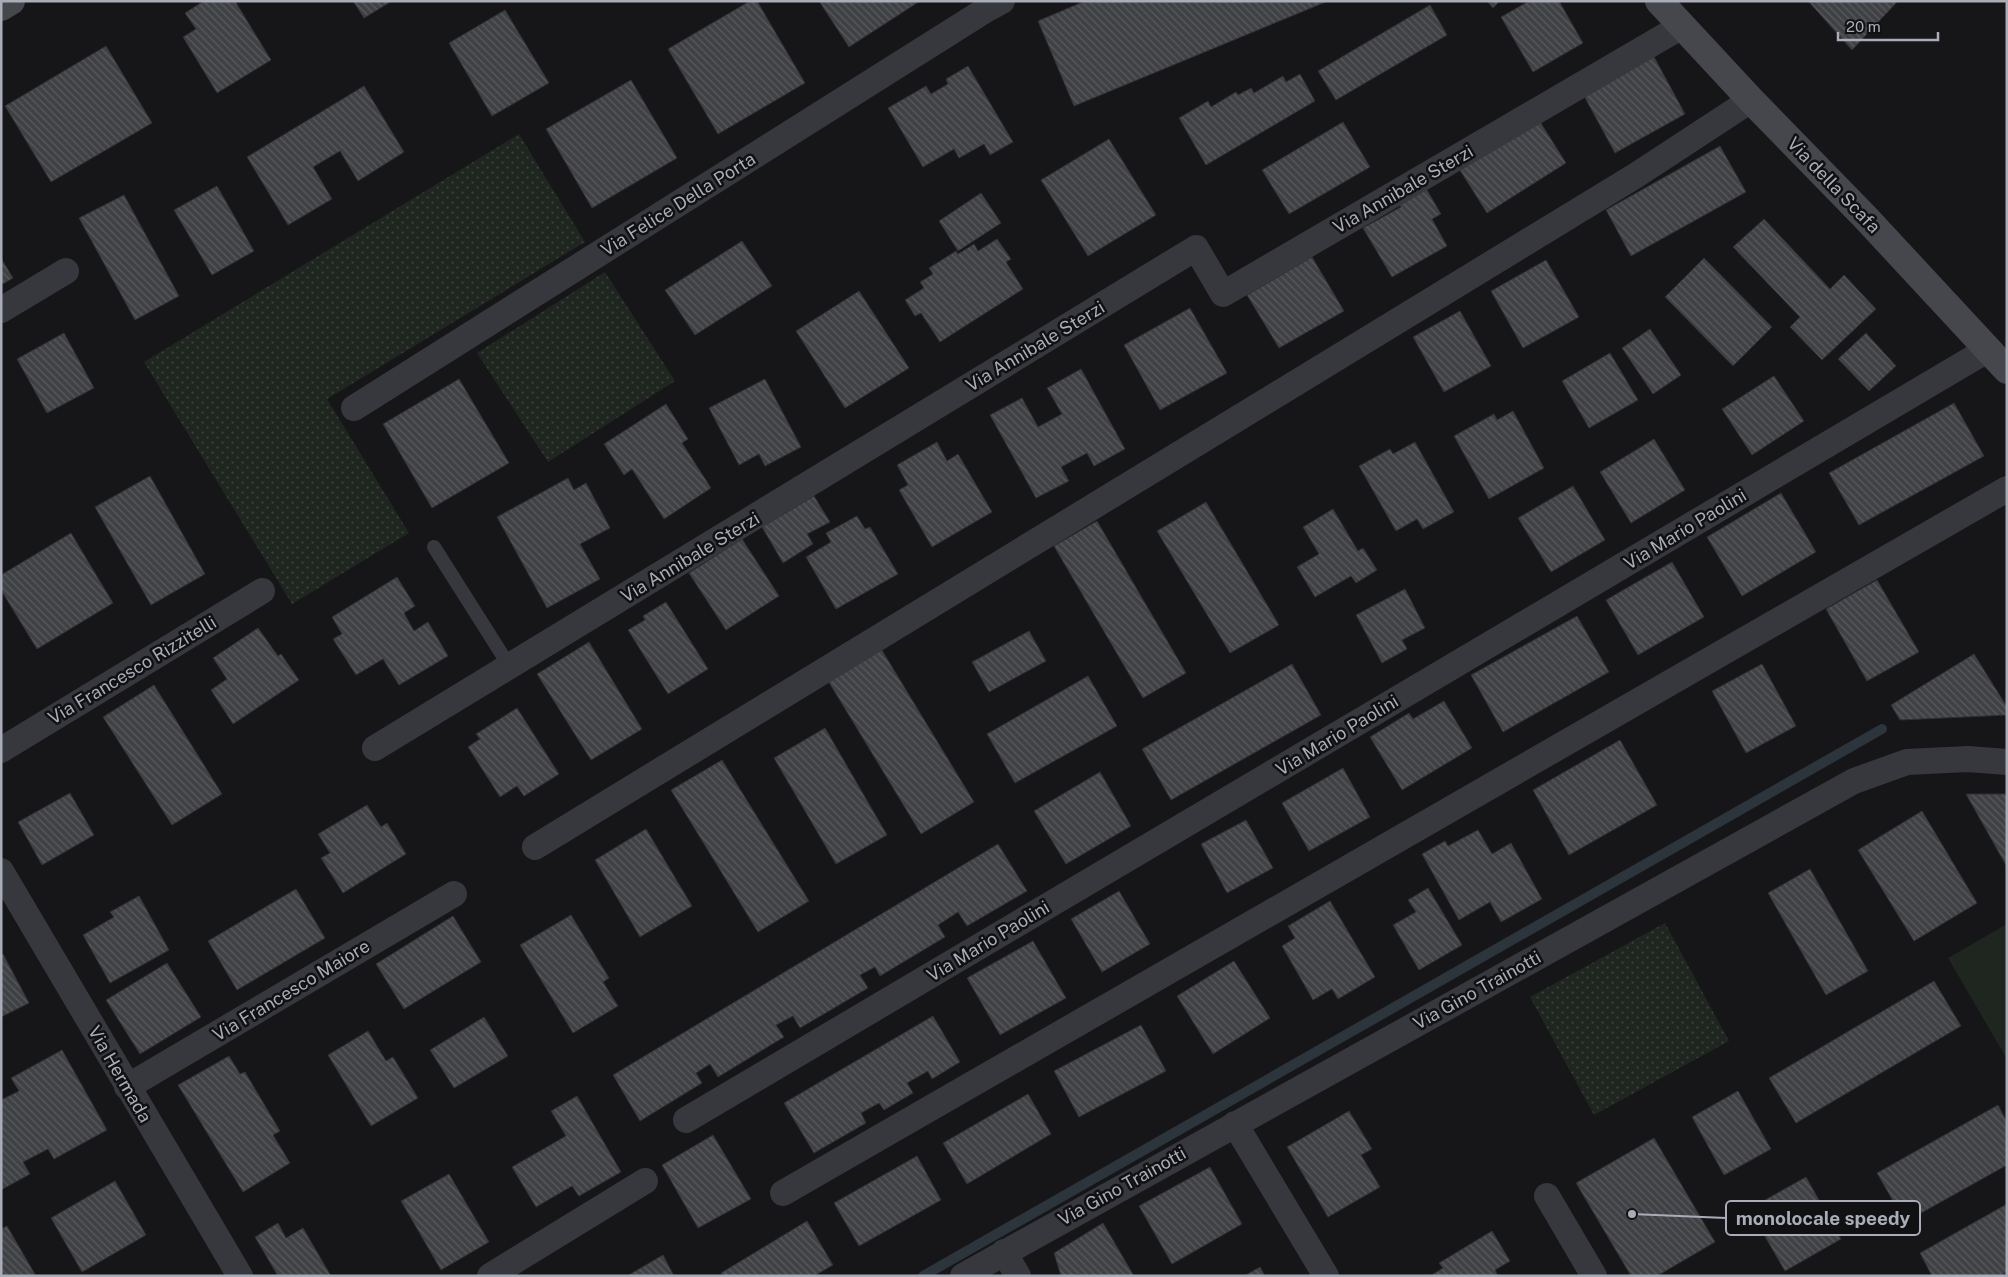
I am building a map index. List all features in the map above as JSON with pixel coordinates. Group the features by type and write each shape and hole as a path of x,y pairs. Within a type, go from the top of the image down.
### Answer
{"street":[{"path":"1,7 11,1"},
{"name":"Via Felice Della Porta","path":"354,408 1002,1"},
{"name":"Via della Scafa","path":"1659,1 1751,100 1865,217 2007,370"},
{"name":"Via Annibale Sterzi","path":"375,748 1196,248 1223,294 1682,26"},
{"path":"536,847 1618,186 1751,100"},
{"path":"1,310 66,271"},
{"name":"Via Mario Paolini","path":"686,1120 1988,350"},
{"path":"783,1193 2007,489"},
{"name":"Via Francesco Rizzitelli","path":"1,750 262,591"},
{"name":"Via Gino Trainotti","path":"963,1276 1854,781 1907,762 1968,759 2007,762"},
{"name":"Via Hermada","path":"1,871 240,1276"},
{"name":"Via Francesco Maiore","path":"127,1087 454,894"},
{"path":"1234,1124 1326,1276"},
{"path":"490,1276 644,1180"},
{"path":"1547,1196 1594,1276"},
{"path":"1004,1252 1018,1276"}],"lane":[{"path":"434,547 510,666"}],"shaded area":[{"path":"519,134 585,242 327,399 409,533 292,604 144,362"},
{"path":"605,272 675,381 548,462 477,353"},
{"path":"1665,923 1729,1041 1594,1115 1530,997"},
{"path":"2007,924 2007,1059 1948,958"}],"building":[{"path":"204,1 235,1 271,60 217,93 183,37 196,29 185,13"},
{"path":"353,1 392,1 364,18"},
{"path":"750,1 757,1 805,83 718,134 668,49"},
{"path":"819,1 920,1 849,47"},
{"path":"1085,1 1328,1 1074,106 1038,21"},
{"path":"1487,1 1500,1 1493,8"},
{"path":"1529,1 1559,1 1583,43 1533,72 1501,17"},
{"path":"1808,1 1898,1 1852,50"},
{"path":"1430,5 1447,35 1336,100 1318,71"},
{"path":"505,10 549,83 492,116 449,43"},
{"path":"106,46 152,123 51,182 5,106"},
{"path":"1653,55 1685,114 1615,153 1583,94"},
{"path":"968,66 1013,142 990,155 984,144 959,158 954,149 923,167 888,108 926,86 931,94 948,84 946,79"},
{"path":"1300,74 1315,101 1206,165 1179,118 1208,101 1211,107 1236,92 1238,95 1251,88 1254,93 1283,76 1286,82"},
{"path":"631,80 677,158 592,208 546,129"},
{"path":"364,86 404,152 358,181 340,151 313,167 332,199 288,225 247,157"},
{"path":"1537,117 1566,163 1487,213 1458,167"},
{"path":"1343,122 1370,167 1289,214 1262,170"},
{"path":"1109,139 1156,215 1088,256 1041,180"},
{"path":"1720,146 1746,192 1631,256 1606,210"},
{"path":"1424,185 1441,214 1432,219 1447,246 1392,277 1363,228 1401,207 1397,201"},
{"path":"217,186 254,251 212,275 174,210"},
{"path":"981,193 1001,223 958,251 939,221"},
{"path":"124,195 179,296 135,320 79,218"},
{"path":"1764,219 1830,289 1844,275 1876,309 1822,360 1790,327 1800,317 1733,247"},
{"path":"997,239 1011,259 1006,262 1023,289 940,342 921,313 915,316 905,300 924,288 920,282 933,274 929,268 956,251 958,254 974,244 978,251"},
{"path":"742,241 772,286 695,335 665,290"},
{"path":"1312,257 1344,311 1279,348 1247,295"},
{"path":"1,258 13,278 1,285"},
{"path":"1704,258 1772,327 1733,366 1665,297"},
{"path":"1546,260 1579,317 1523,348 1491,291"},
{"path":"859,291 909,368 845,408 796,331"},
{"path":"1190,308 1227,373 1160,410 1124,345"},
{"path":"1460,311 1491,366 1444,392 1413,337"},
{"path":"1650,329 1681,375 1653,394 1622,348"},
{"path":"64,333 94,388 47,413 17,359"},
{"path":"1866,333 1896,366 1869,391 1838,359"},
{"path":"1610,353 1638,400 1589,428 1562,381"},
{"path":"1081,369 1125,449 1094,466 1087,453 1061,467 1069,481 1036,498 990,415 1022,398 1038,427 1062,414 1047,388"},
{"path":"1774,376 1804,421 1752,455 1722,409"},
{"path":"459,379 509,463 432,508 383,424"},
{"path":"765,379 801,447 765,466 759,454 739,465 709,408"},
{"path":"1954,403 1984,456 1859,525 1829,473"},
{"path":"666,404 688,439 682,443 711,488 664,519 632,469 624,475 604,444"},
{"path":"1513,411 1544,468 1489,499 1454,436 1494,414 1497,420"},
{"path":"1654,439 1685,490 1631,523 1600,472"},
{"path":"937,442 947,461 958,454 992,512 932,547 899,490 908,485 897,465"},
{"path":"1415,442 1454,512 1423,529 1417,519 1396,531 1359,466 1390,449 1393,454"},
{"path":"150,476 205,574 151,605 95,507"},
{"path":"568,478 574,490 586,483 610,528 580,544 600,579 547,608 497,517"},
{"path":"1573,486 1605,540 1551,572 1518,518"},
{"path":"1781,493 1816,552 1742,596 1707,537"},
{"path":"814,496 830,522 807,534 813,544 783,563 762,527"},
{"path":"1206,502 1279,625 1230,653 1157,531"},
{"path":"1333,509 1358,551 1363,548 1377,570 1356,583 1351,576 1315,597 1297,567 1319,554 1303,527"},
{"path":"857,516 865,529 870,527 898,574 836,609 806,557 831,542 826,533"},
{"path":"1097,521 1186,673 1143,698 1054,546"},
{"path":"71,533 113,603 37,649 1,590 1,575"},
{"path":"742,539 779,596 726,630 689,573"},
{"path":"1672,562 1704,617 1638,655 1606,600"},
{"path":"397,577 415,606 404,613 414,631 428,622 448,656 399,685 383,659 356,675 333,639 342,634 332,617"},
{"path":"1877,580 1919,652 1867,681 1826,609"},
{"path":"1405,589 1425,628 1402,640 1407,649 1382,663 1356,615"},
{"path":"666,602 708,669 668,694 628,630 645,620 643,616"},
{"path":"1577,616 1609,672 1503,732 1471,675"},
{"path":"258,628 278,656 281,654 299,680 233,724 211,690 227,679 213,658"},
{"path":"1029,631 1046,661 989,692 972,662"},
{"path":"589,642 642,729 591,760 537,674"},
{"path":"880,647 974,802 921,834 827,679"},
{"path":"1974,654 2007,707 2007,715 1900,720 1891,705"},
{"path":"1292,664 1321,715 1171,800 1142,749"},
{"path":"1762,664 1796,726 1746,753 1712,691"},
{"path":"1088,676 1117,726 1015,783 987,734"},
{"path":"154,685 222,794 172,825 103,717"},
{"path":"1444,701 1472,748 1402,790 1370,737 1409,713 1413,719"},
{"path":"517,708 559,774 524,796 517,786 500,797 468,747 480,739 476,734"},
{"path":"825,728 887,835 836,864 774,758"},
{"path":"1620,740 1657,805 1569,855 1533,790"},
{"path":"722,760 809,901 758,932 671,790"},
{"path":"1343,768 1370,817 1309,851 1282,803"},
{"path":"1100,772 1131,826 1066,864 1034,811"},
{"path":"70,793 94,835 42,865 18,822"},
{"path":"1966,794 2007,794 2007,867"},
{"path":"367,805 381,827 387,823 406,854 343,893 321,858 330,853 318,834"},
{"path":"1922,811 1977,903 1914,941 1858,850"},
{"path":"1246,820 1273,868 1227,893 1201,844"},
{"path":"646,829 692,906 640,937 595,860"},
{"path":"1478,830 1492,854 1511,843 1542,899 1501,922 1490,902 1459,920 1422,854 1445,841 1448,846"},
{"path":"998,844 1027,891 967,926 958,912 938,925 945,937 880,976 875,967 860,975 868,988 800,1028 793,1016 776,1025 784,1037 718,1077 710,1064 696,1073 702,1083 640,1121 613,1075"},
{"path":"1810,869 1868,971 1826,995 1768,893"},
{"path":"1428,888 1462,945 1419,970 1393,925 1416,912 1408,900"},
{"path":"296,889 325,938 237,990 208,941"},
{"path":"1119,891 1150,944 1102,972 1071,919"},
{"path":"139,896 169,950 110,983 83,935 114,917 110,912"},
{"path":"1330,901 1375,977 1338,999 1332,989 1313,1000 1282,946 1295,938 1288,926"},
{"path":"571,915 609,978 603,982 618,1006 573,1033 520,945"},
{"path":"453,916 481,962 404,1009 376,964"},
{"path":"1033,941 1066,998 1000,1035 967,978"},
{"path":"3,954 29,1003 1,1017 1,955"},
{"path":"1234,961 1270,1018 1213,1054 1177,996"},
{"path":"167,963 201,1017 140,1054 106,1000"},
{"path":"1934,981 1961,1026 1796,1123 1769,1078"},
{"path":"933,1016 960,1062 932,1079 928,1071 907,1083 913,1093 884,1110 879,1103 861,1113 866,1123 814,1153 784,1103"},
{"path":"484,1017 508,1056 454,1088 430,1050"},
{"path":"1141,1025 1166,1071 1079,1117 1054,1071"},
{"path":"368,1031 386,1061 393,1057 418,1098 371,1126 328,1055"},
{"path":"62,1050 107,1130 54,1159 48,1149 23,1162 30,1174 1,1190 1,1100 19,1091 11,1078"},
{"path":"229,1056 240,1074 245,1072 280,1131 273,1135 290,1163 243,1192 178,1085"},
{"path":"1738,1091 1771,1149 1724,1175 1692,1117"},
{"path":"1028,1094 1051,1134 967,1184 943,1143"},
{"path":"577,1096 621,1172 579,1196 572,1186 536,1207 512,1167 566,1136 551,1111"},
{"path":"1998,1105 2007,1122 2007,1165 1905,1222 1877,1173"},
{"path":"1349,1111 1372,1149 1361,1155 1380,1187 1328,1217 1287,1147"},
{"path":"713,1135 751,1199 698,1228 662,1165"},
{"path":"1654,1138 1715,1242 1657,1276 1631,1276 1576,1183"},
{"path":"917,1156 941,1200 859,1246 834,1203"},
{"path":"1210,1167 1242,1224 1172,1264 1139,1206"},
{"path":"449,1174 489,1242 441,1270 401,1201"},
{"path":"1806,1177 1841,1239 1785,1271 1749,1209"},
{"path":"115,1181 146,1235 82,1272 51,1218"},
{"path":"2007,1204 2007,1272 2000,1276 1932,1276 1920,1253"},
{"path":"807,1221 833,1265 814,1276 723,1276 721,1273"},
{"path":"278,1223 286,1238 303,1228 331,1276 278,1276 255,1237"},
{"path":"1103,1223 1134,1276 1080,1276 1079,1274 1075,1276 1061,1276 1054,1253"},
{"path":"7,1226 36,1276 1,1276 1,1229"},
{"path":"1492,1231 1510,1261 1495,1270 1498,1276 1430,1276 1443,1268 1439,1263"},
{"path":"663,1255 674,1276 627,1276"},
{"path":"1260,1267 1265,1276 1244,1276"}],"waterway":[{"path":"923,1276 1882,729"}],"place":[{"name":"monolocale speedy","path":"1632,1214"}]}
